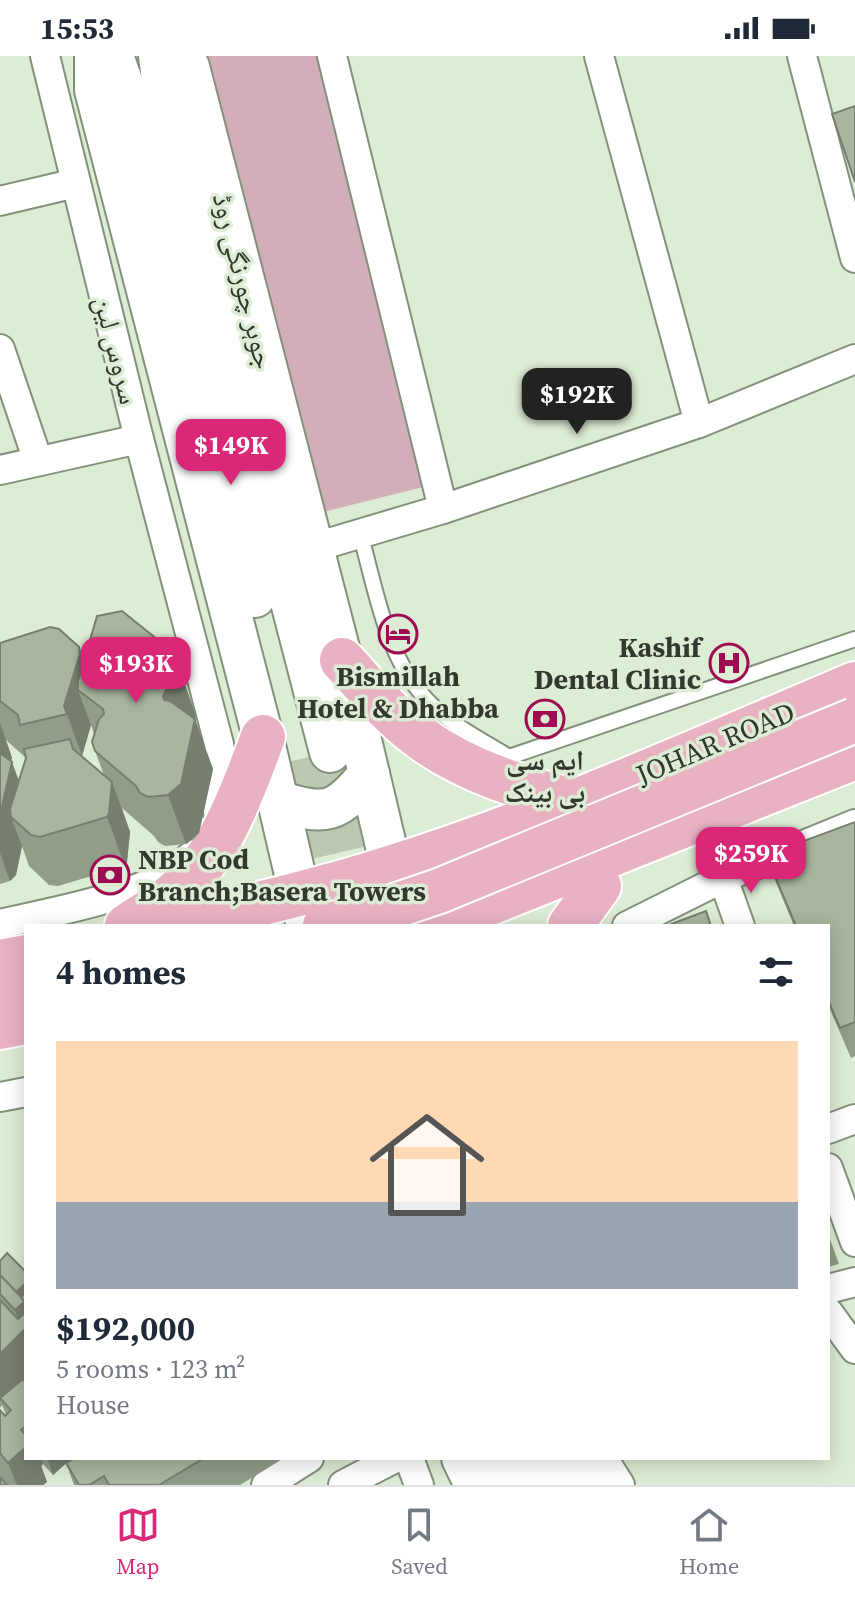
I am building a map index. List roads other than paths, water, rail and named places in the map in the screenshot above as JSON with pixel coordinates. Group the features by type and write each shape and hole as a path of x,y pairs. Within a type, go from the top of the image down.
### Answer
{"main road":[{"path":"95,56 95,90 296,750"},
{"path":"113,56 132,118 296,750"},
{"name":"جوہر چورنگی روڈ","path":"159,56 223,340 296,750"},
{"name":"جوہر چورنگی روڈ","path":"184,56 342,660 405,924"},
{"path":"342,660 382,704 421,738 457,760 504,768 575,802"},
{"name":"JOHAR ROAD","path":"311,915 391,868 575,802 855,684"},
{"path":"192,924 311,915 439,891 855,720"},
{"path":"130,924 170,898 201,868 249,788 296,750"},
{"path":"437,924 855,757"},
{"path":"249,788 320,811 339,806 369,774"},
{"path":"494,924 599,886 855,782"},
{"path":"249,788 311,915"},
{"path":"571,924 599,886"},
{"path":"0,962 24,957"},
{"path":"0,994 24,989"},
{"path":"0,1027 24,1022"},
{"path":"0,1048 24,1043"},
{"path":"463,1460 475,1485"},
{"path":"498,1460 513,1485"},
{"path":"538,1460 553,1485"},
{"path":"570,1460 586,1485"}],"street":[{"name":"سروس لین","path":"0,924 128,892 181,867 202,843 214,823 222,800 249,788 219,744 139,439 45,56"},
{"path":"332,56 443,509"},
{"path":"599,56 699,423"},
{"path":"802,56 830,127 855,258"},
{"path":"0,201 76,183"},
{"path":"0,349 7,389 38,461"},
{"path":"312,548 443,509 699,423 855,359"},
{"path":"0,470 139,439"},
{"path":"631,924 723,878 855,824"},
{"path":"723,878 739,924"},
{"path":"0,1097 24,1092"},
{"path":"830,1128 855,1119"},
{"path":"830,1173 855,1242"},
{"path":"830,1288 855,1282"},
{"path":"830,1315 855,1349"},
{"path":"266,1485 306,1460"},
{"path":"343,1485 391,1460"},
{"path":"410,1460 419,1485"},
{"path":"604,1460 620,1485"}],"lane":[{"path":"360,533 392,648 408,678 504,768 855,639"}],"tunnel":[{"path":"330,752 365,908"},
{"path":"296,760 332,918"}],"place":[{"name":"Bismillah Hotel & Dhabba","path":"398,634"},
{"name":"Kashif Dental Clinic","path":"729,663"},
{"name":"ایم سی بی بینک","path":"545,719"},
{"name":"NBP Cod Branch;Basera Towers","path":"110,875"}]}
